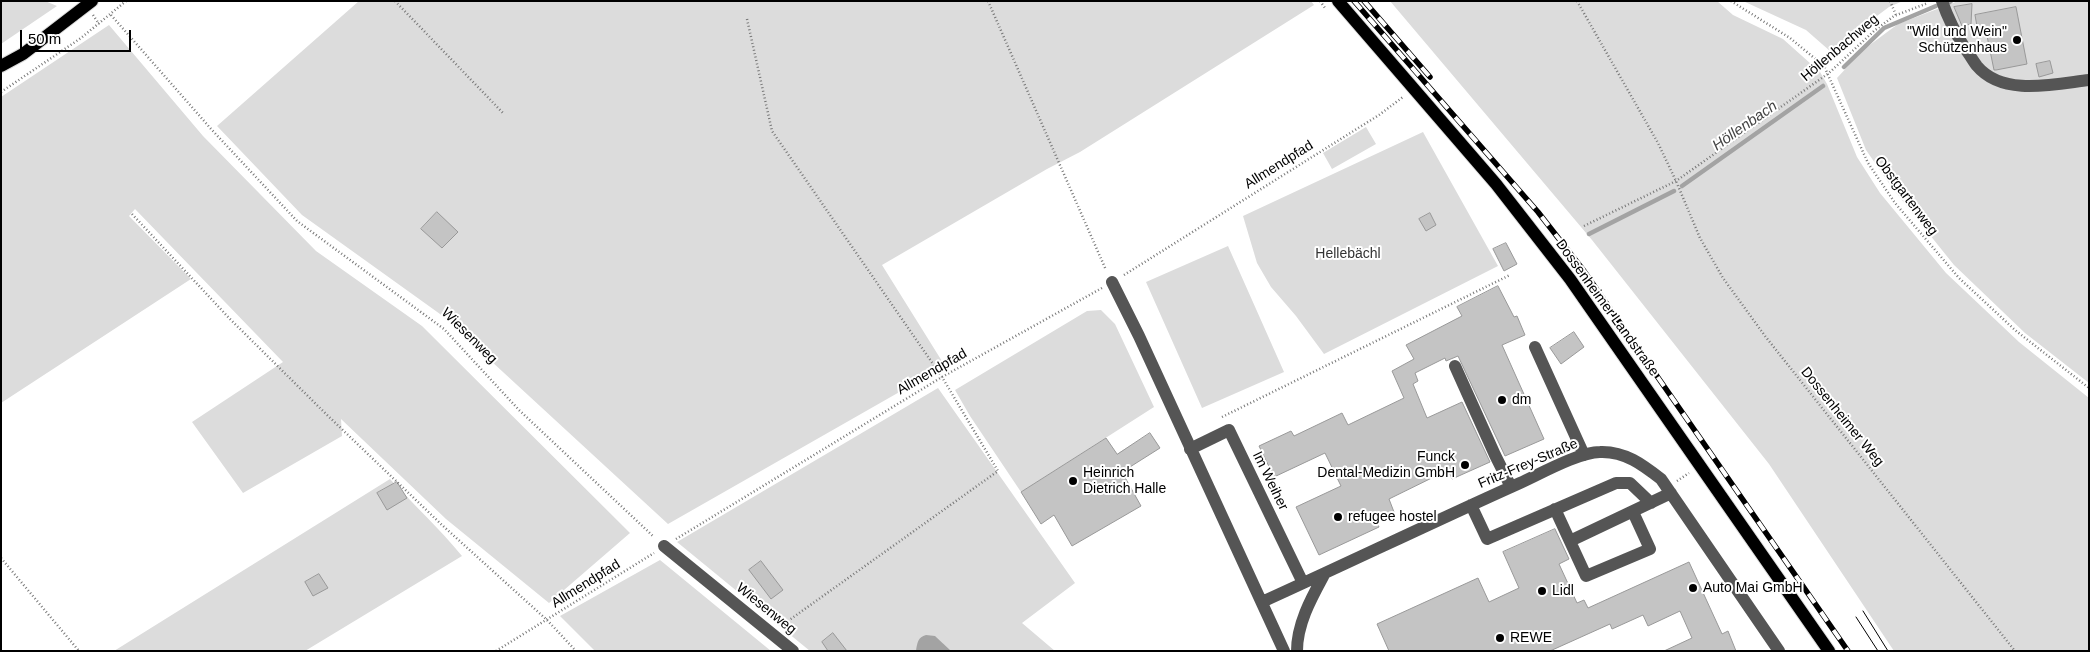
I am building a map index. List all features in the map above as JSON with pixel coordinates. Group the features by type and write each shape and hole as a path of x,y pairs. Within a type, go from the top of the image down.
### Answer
{"main road":[{"path":"1,66 23,54 92,1"},
{"name":"Dossenheimer Landstraße","path":"1338,1 1496,184 1570,279 1829,651"}],"street":[{"path":"1942,1 1955,33 1978,66 1990,77 2015,85 2028,86 2089,80"},
{"path":"1112,282 1284,651"},
{"path":"1534,347 1584,455"},
{"path":"1455,366 1494,455 1511,487"},
{"name":"Im Weiher","path":"1190,449 1229,430 1303,583"},
{"name":"Fritz-Frey-Straße","path":"1262,602 1584,455 1600,452 1622,454 1642,464 1661,479 1779,651"},
{"path":"1471,505 1487,539 1616,482 1630,483 1651,503"},
{"path":"1570,541 1671,494"},
{"path":"1555,509 1586,576 1650,549 1633,512"},
{"name":"Wiesenweg","path":"669,550 793,651"},
{"path":"1297,651 1297,641 1308,605 1325,573"}],"path":[{"path":"1,92 81,38 126,1"},
{"path":"395,1 504,114"},
{"path":"988,1 1112,282"},
{"name":"Dossenheimer Weg","path":"1576,1 1658,143 1700,238 1722,278 1765,336 2015,651"},
{"name":"Obstgartenweg","path":"1731,1 1790,38 1816,59 1828,74 1864,156 1895,204 1939,256 1984,302 2047,357 2089,388"},
{"path":"1890,1 1896,15"},
{"name":"Höllenbachweg","path":"1584,226 1676,181 1828,74 1874,31 1896,15 1934,1"},
{"name":"Wiesenweg","path":"111,15 212,130 297,221 444,329 519,410 669,550"},
{"path":"747,19 772,131 942,377 998,471 772,632"},
{"name":"Allmendpfad","path":"496,651 669,550 942,377 1112,282 1379,115 1403,97"},
{"path":"132,214 229,318 324,412 442,525 547,620 576,651"},
{"path":"1216,420 1510,275"},
{"path":"1,558 79,651"}],"green space":[{"path":"1,1 45,1 57,6 1,44"},
{"path":"359,1 1311,1 1314,5 1080,152 1047,169 882,265 945,366 668,524 440,314 302,215 217,126"},
{"path":"1390,1 1717,1 1733,15 1783,39 1820,72 1827,84 1857,157 1880,193 1946,273 2019,342 2089,398 2089,651 1894,651 1769,464 1592,240"},
{"path":"1743,1 1903,1 1889,7 1830,51 1806,30"},
{"path":"1958,1 2089,1 2089,383 2025,333 1954,265 1893,189 1866,150 1837,78 1863,50 1898,24"},
{"path":"109,25 203,136 316,251 422,326 630,533 549,603 446,519 341,419 342,436 243,493 192,422 283,362 135,209 129,216 191,279 1,403 1,97"},
{"path":"1366,127 1376,144 1332,169 1323,153"},
{"name":"Hellebächl","path":"1423,132 1498,266 1324,354 1296,316 1271,287 1257,263 1243,216"},
{"path":"1228,246 1284,372 1202,408 1146,282"},
{"path":"1101,310 1115,324 1154,407 1021,492 970,416 955,390 1087,311"},
{"path":"938,388 1075,583 1022,623 1055,651 810,651 677,542"},
{"path":"390,479 462,556 305,651 114,651"},
{"path":"660,560 771,651 595,651 560,616"}],"shaded area":[{"path":"926,635 935,636 951,651 916,651 918,641"}],"building":[{"path":"1972,4 1971,24 1962,26 1954,7"},
{"path":"2016,7 2027,64 1994,70 1986,31 1978,32 1975,15"},
{"path":"2050,61 2053,73 2039,77 2036,64"},
{"path":"437,212 458,232 442,248 421,229"},
{"path":"1430,213 1436,225 1426,231 1419,219"},
{"path":"1506,243 1517,264 1504,271 1493,249"},
{"path":"1498,286 1514,317 1517,316 1525,335 1502,345 1544,439 1505,456 1458,356 1446,361 1445,358 1415,373 1418,381 1413,384 1427,418 1462,402 1490,462 1452,479 1448,470 1389,499 1394,512 1376,520 1379,527 1319,555 1296,507 1341,486 1325,453 1274,477 1259,446 1291,431 1294,436 1342,413 1348,425 1404,398 1392,371 1414,359 1406,345 1462,316 1457,307"},
{"path":"1574,332 1584,347 1561,364 1550,348"},
{"path":"1150,433 1160,448 1122,472 1141,506 1072,546 1054,515 1041,524 1021,492 1106,438 1117,454"},
{"path":"397,482 407,498 387,510 377,493"},
{"path":"1555,529 1569,559 1559,564 1577,603 1584,600 1588,608 1689,562 1722,634 1728,631 1736,651 1664,651 1692,638 1680,611 1648,626 1643,615 1612,629 1610,624 1550,651 1389,651 1377,624 1478,578 1489,602 1519,588 1503,552"},
{"path":"761,561 783,590 771,599 749,570"},
{"path":"319,574 328,588 313,596 305,582"},
{"path":"833,633 847,651 828,651 822,642"}],"waterway":[{"name":"Höllenbach","path":"1844,67 1884,28 1936,6"},
{"name":"Höllenbach","path":"1682,186 1823,86"},
{"name":"Höllenbach","path":"1589,234 1674,191"}],"tram line":[{"path":"1863,611 1888,651"},
{"path":"1856,617 1878,651"}],"railway":[{"path":"1354,1 1538,212 1584,271 1848,651"},
{"path":"1364,1 1430,77"}],"place":[{"name":"\"Wild und Wein\" Schützenhaus","path":"2017,40"},
{"name":"dm","path":"1502,400"},
{"name":"Funck Dental-Medizin GmbH","path":"1465,465"},
{"name":"Heinrich Dietrich Halle","path":"1073,481"},
{"name":"refugee hostel","path":"1338,517"},
{"name":"Auto Mai GmbH","path":"1693,588"},
{"name":"Lidl","path":"1542,591"},
{"name":"REWE","path":"1500,638"}]}
